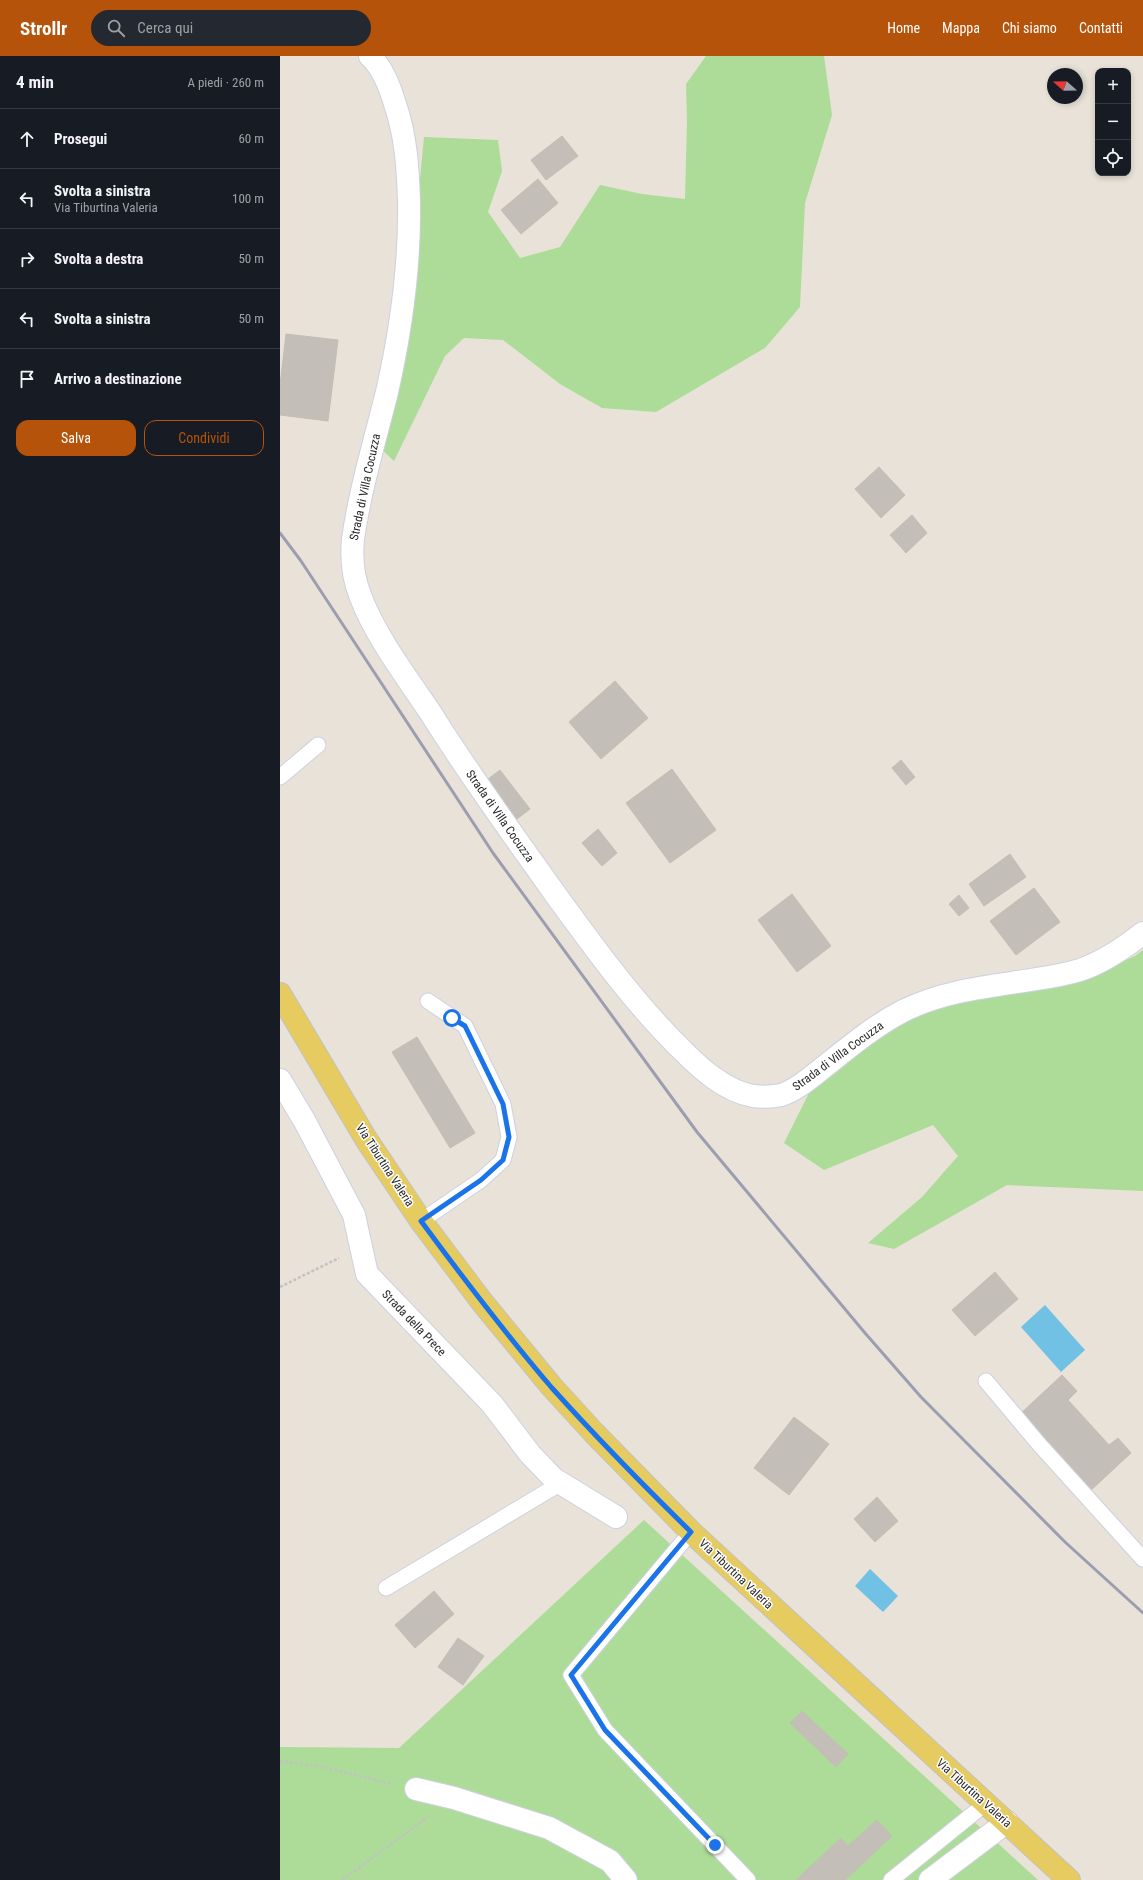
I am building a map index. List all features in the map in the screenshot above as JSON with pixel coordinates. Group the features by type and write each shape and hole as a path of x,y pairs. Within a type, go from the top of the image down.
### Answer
{"main road":[{"name":"Via Tiburtina Valeria","path":"280,994 366,1139 421,1221 473,1290 552,1387 691,1532 1069,1880"}],"street":[{"name":"Strada di Villa Cocuzza","path":"370,56 381,69 402,127 407,162 409,211 403,297 397,340 353,539 352,566 357,587 369,615 384,640 444,736 494,809 597,951 657,1023 693,1060 728,1087 739,1092 756,1096 781,1095 802,1084 870,1032 904,1010 948,994 1053,977 1079,970 1106,959 1143,933"},
{"name":"Strada della Prece","path":"280,1080 304,1120 354,1215 367,1274 492,1404 530,1454 554,1479 616,1517"},
{"path":"416,1789 454,1798 548,1828 610,1861 626,1880"},
{"path":"930,1880 1007,1822"}],"lane":[{"path":"280,777 318,745"},
{"path":"421,1221 481,1180 503,1160 509,1137 503,1104 465,1026 428,1001"},
{"path":"986,1381 1038,1443 1143,1559"},
{"path":"386,1588 561,1483"},
{"path":"691,1532 571,1675 605,1730 748,1880"},
{"path":"891,1880 985,1804"}],"path":[{"path":"280,1287 361,1247"},
{"path":"280,1761 318,1766 416,1789"},
{"path":"342,1880 454,1798"}],"green space":[{"path":"706,56 824,56 832,115 805,203 800,307 765,348 656,412 602,408 560,384 503,340 464,338 445,356 394,461 379,447 404,347 424,137 498,140 502,171 488,212 520,258 560,247 600,185 642,194 685,199 687,121 686,84"},
{"path":"1143,950 1143,1191 1007,1185 894,1249 868,1243 922,1197 958,1156 933,1125 824,1170 784,1143 816,1079 919,1014 1001,992 1072,984 1135,956"},
{"path":"644,1520 1038,1880 280,1880 280,1747 399,1748"}],"water":[{"path":"1045,1305 1085,1350 1061,1372 1021,1327"},
{"path":"870,1569 898,1596 883,1612 855,1586"}],"building":[{"path":"562,136 578,156 546,180 531,160"},
{"path":"538,179 558,203 521,234 501,210"},
{"path":"286,334 338,340 328,421 280,415 280,385"},
{"path":"879,467 905,495 881,518 855,489"},
{"path":"912,515 927,533 906,553 890,535"},
{"path":"615,681 648,718 601,759 569,722"},
{"path":"901,760 915,777 906,785 892,768"},
{"path":"672,769 716,830 670,863 626,803"},
{"path":"500,770 530,809 513,822 483,783"},
{"path":"598,829 617,853 602,866 582,843"},
{"path":"1010,854 1026,877 984,906 969,884"},
{"path":"1034,888 1060,922 1016,955 990,921"},
{"path":"792,894 831,946 797,972 758,920"},
{"path":"959,895 969,908 959,916 949,904"},
{"path":"417,1037 475,1133 450,1148 392,1052"},
{"path":"995,1272 1018,1299 975,1336 952,1310"},
{"path":"1062,1375 1077,1391 1068,1400 1109,1445 1118,1438 1131,1453 1089,1492 1019,1415"},
{"path":"794,1417 829,1444 789,1495 754,1468"},
{"path":"877,1497 898,1521 875,1542 854,1519"},
{"path":"434,1591 454,1614 415,1648 395,1625"},
{"path":"458,1638 484,1656 463,1685 438,1667"},
{"path":"802,1711 848,1754 836,1767 790,1723"},
{"path":"877,1820 892,1836 845,1880 796,1880 841,1838 848,1846"}],"railway":[{"path":"280,533 301,561 493,853 697,1132 865,1333 921,1397 1065,1542 1143,1613"}],"route":[{"path":"452,1018 465,1026 503,1104 509,1137 503,1160 481,1180 421,1221 508,1335 552,1387 659,1501 691,1532 571,1675 605,1730 715,1845"}]}
